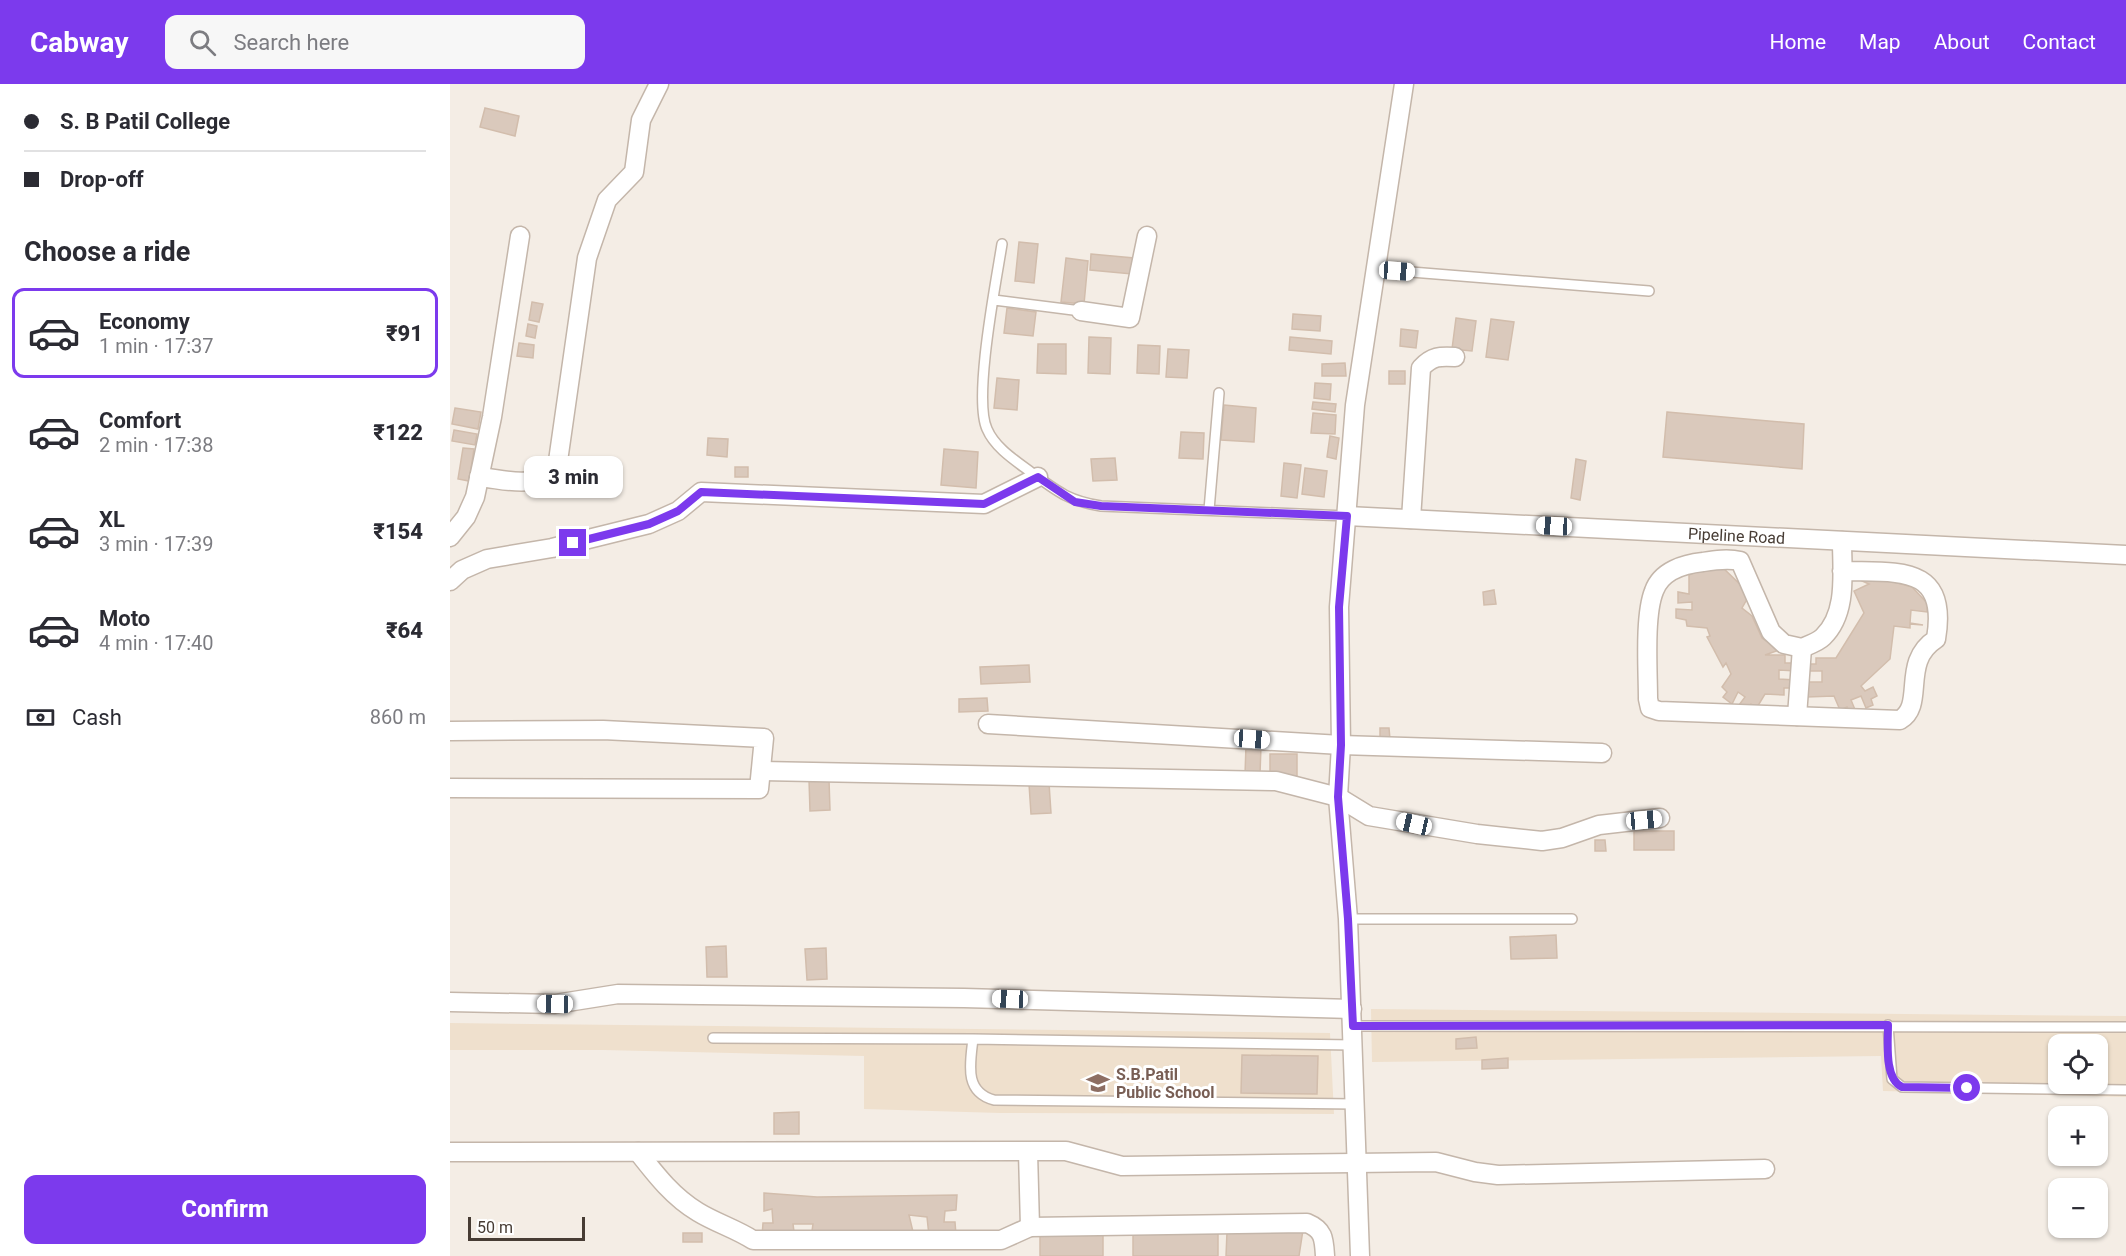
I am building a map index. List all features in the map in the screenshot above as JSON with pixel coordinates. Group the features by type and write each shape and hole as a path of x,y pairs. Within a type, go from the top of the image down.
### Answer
{"street":[{"path":"479,477 522,482 539,480 550,475 558,461 587,258 594,232 607,200 634,172 641,120 659,84"},
{"path":"1360,1256 1348,919 1338,797 1341,745 1339,607 1355,405 1404,84"},
{"path":"1082,311 1130,318 1147,236"},
{"path":"450,537 466,517 479,477 492,417 519,237"},
{"path":"1411,519 1421,368 1429,359 1438,356 1455,357"},
{"path":"450,581 462,570 487,559 552,548 649,524 678,511 701,492 984,504 1038,477"},
{"name":"Pipeline Road","path":"1347,516 2126,555"},
{"path":"1842,541 1842,571 1837,618 1822,638 1802,648 1784,644 1771,632 1740,561 1732,559 1683,564 1674,568 1654,589 1650,609 1648,699 1650,708 1659,711 1900,720 1908,716 1912,704 1915,665 1925,646 1936,639 1938,624 1935,599 1927,584 1915,576 1842,571"},
{"path":"1797,716 1802,648"},
{"path":"988,724 1341,745 1602,753"},
{"path":"450,731 603,730 764,738 759,789 450,788"},
{"path":"761,771 1276,781 1338,797 1369,816 1477,834 1542,841 1562,838 1599,825 1660,818"},
{"path":"450,1002 555,1004 618,994 964,998 1352,1017"},
{"path":"450,1152 1066,1151 1122,1166 1436,1162 1498,1175 1765,1169"},
{"path":"638,1152 675,1196 700,1213 733,1227 753,1240 1001,1240 1030,1227 1307,1223 1318,1227 1324,1236 1325,1256"},
{"path":"1028,1152 1030,1227"}],"lane":[{"path":"1002,243 983,383 982,415 987,431 1004,451 1075,502 1101,506 1347,516"},
{"path":"1374,269 1649,291"},
{"path":"994,300 1082,311"},
{"path":"1209,510 1219,393"},
{"path":"1348,919 1572,919"},
{"path":"1352,1017 2126,1028"},
{"path":"1888,1025 1892,1078 1902,1087 2126,1090"},
{"path":"713,1038 973,1039 1353,1045"},
{"path":"973,1039 970,1076 974,1088 982,1097 993,1100 1355,1104"}],"shaded area":[{"path":"1371,1009 2126,1016 2126,1097 1883,1091 1881,1056 1372,1062"},
{"name":"S.B.Patil Public School","path":"450,1023 1330,1033 1334,1114 1000,1113 864,1109 864,1056 603,1050 450,1050"}],"building":[{"path":"485,108 519,116 515,136 480,127"},
{"path":"1019,242 1038,244 1034,283 1015,281"},
{"path":"1091,254 1134,258 1132,274 1090,270"},
{"path":"1066,258 1088,261 1084,304 1061,302"},
{"path":"532,302 543,304 539,322 529,320"},
{"path":"1007,308 1036,312 1033,336 1004,333"},
{"path":"1293,314 1321,316 1320,331 1292,329"},
{"path":"1456,318 1476,321 1472,351 1452,349"},
{"path":"1491,319 1514,322 1508,360 1486,357"},
{"path":"528,324 537,326 535,338 526,336"},
{"path":"1401,329 1418,331 1416,348 1400,346"},
{"path":"1089,337 1111,338 1110,374 1088,373"},
{"path":"1290,337 1332,341 1331,354 1289,350"},
{"path":"519,343 534,345 533,358 517,356"},
{"path":"1038,344 1066,344 1066,374 1037,373"},
{"path":"1138,345 1160,346 1159,374 1137,373"},
{"path":"1168,349 1189,350 1187,378 1166,377"},
{"path":"1345,363 1346,376 1322,376 1322,364"},
{"path":"1389,371 1405,371 1405,384 1389,384"},
{"path":"997,378 1019,380 1017,410 994,408"},
{"path":"1315,383 1331,384 1330,400 1314,398"},
{"path":"1313,402 1336,404 1335,412 1312,409"},
{"path":"1224,405 1256,408 1254,442 1221,440"},
{"path":"455,408 481,412 478,429 452,424"},
{"path":"1667,412 1804,424 1802,469 1663,457"},
{"path":"1313,413 1336,415 1335,434 1311,433"},
{"path":"454,430 477,434 475,445 452,441"},
{"path":"1181,432 1204,433 1203,459 1179,458"},
{"path":"1330,436 1339,438 1336,459 1327,457"},
{"path":"708,438 728,439 727,457 707,455"},
{"path":"463,448 474,449 469,481 458,479"},
{"path":"944,449 978,452 976,488 941,485"},
{"path":"1115,458 1117,480 1093,481 1091,459"},
{"path":"1576,459 1586,461 1580,500 1571,498"},
{"path":"1284,463 1301,465 1297,498 1281,496"},
{"path":"735,467 748,467 748,477 735,477"},
{"path":"1305,468 1327,471 1324,497 1302,494"},
{"path":"1711,565 1722,567 1750,594 1742,608 1752,616 1762,638 1779,650 1765,655 1785,655 1785,663 1796,663 1796,671 1779,670 1779,679 1795,680 1794,688 1784,688 1784,695 1765,694 1756,709 1751,704 1746,710 1739,705 1745,697 1738,692 1732,704 1723,697 1727,692 1722,687 1731,674 1726,663 1723,667 1707,637 1710,636 1707,628 1687,626 1686,620 1676,618 1676,609 1692,610 1692,602 1678,603 1678,592 1689,594 1689,575"},
{"path":"1860,580 1887,580 1912,587 1928,604 1927,612 1911,610 1910,623 1923,625 1910,624 1910,628 1894,626 1890,659 1861,686 1865,691 1873,687 1877,696 1871,699 1873,705 1866,708 1861,696 1851,700 1856,712 1850,714 1847,707 1840,710 1834,696 1807,697 1807,682 1822,682 1822,671 1806,671 1807,664 1816,664 1816,658 1836,658 1864,613 1854,591 1869,584"},
{"path":"1494,590 1496,604 1484,605 1483,592"},
{"path":"1029,665 1030,682 981,684 980,667"},
{"path":"987,698 988,711 959,712 959,699"},
{"path":"1380,728 1389,728 1390,739 1380,739"},
{"path":"1246,746 1261,746 1260,774 1245,774"},
{"path":"1270,754 1297,754 1297,776 1270,776"},
{"path":"809,780 829,780 830,810 810,811"},
{"path":"1049,783 1051,813 1031,814 1029,784"},
{"path":"1634,831 1674,831 1674,850 1634,850"},
{"path":"1595,840 1605,840 1606,851 1595,851"},
{"path":"1556,935 1557,958 1511,959 1510,937"},
{"path":"726,946 727,977 707,977 706,947"},
{"path":"826,948 827,979 807,980 805,949"},
{"path":"1476,1037 1477,1048 1456,1049 1456,1039"},
{"path":"1242,1055 1318,1056 1317,1094 1241,1093"},
{"path":"1508,1058 1508,1068 1482,1069 1482,1060"},
{"path":"799,1112 799,1134 774,1134 774,1113"},
{"path":"764,1193 817,1197 957,1195 956,1210 945,1211 944,1222 955,1222 956,1235 929,1236 927,1217 909,1215 914,1236 811,1238 813,1224 793,1224 795,1239 762,1236 763,1223 773,1223 772,1209 764,1211"},
{"path":"1133,1230 1218,1230 1218,1256 1133,1256"},
{"path":"1303,1230 1299,1256 1226,1256 1227,1232"},
{"path":"683,1233 702,1233 702,1242 683,1242"},
{"path":"1040,1233 1103,1234 1103,1256 1040,1256"}],"place":[{"name":"S.B.Patil Public School","path":"1098,1083"}],"route":[{"path":"573,543 649,524 678,511 701,492 984,504 1038,477 1075,502 1101,506 1347,516 1339,607 1341,745 1338,797 1348,919 1353,1026 1888,1025 1889,1057 1892,1078 1896,1084 1902,1087 1967,1088"}]}
